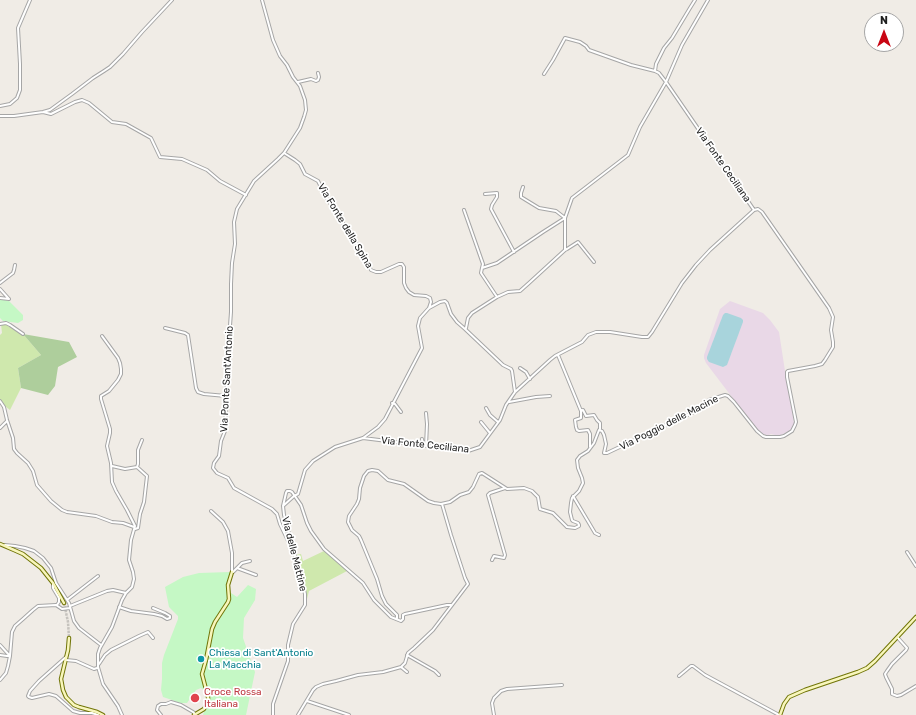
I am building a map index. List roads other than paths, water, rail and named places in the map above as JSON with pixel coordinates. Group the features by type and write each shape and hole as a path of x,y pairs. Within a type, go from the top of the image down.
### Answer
{"street":[{"path":"0,106 10,104 17,98 20,90 18,28 30,0"},
{"path":"0,116 14,116 50,110 110,67 172,0"},
{"path":"262,0 273,40 278,52 290,69 293,77 298,82 305,100 305,114 298,131 284,153"},
{"path":"655,71 656,64 664,48 672,38 695,0"},
{"path":"565,250 565,218 572,198 628,155 640,127 666,82 682,45 708,0"},
{"path":"544,74 565,38 580,42 589,50 631,65 655,71 659,73 666,82"},
{"path":"298,82 311,79 316,81 319,77 318,73"},
{"name":"Via Fonte Ceciliana","path":"363,438 468,451 480,447 498,422 515,392 555,356 582,342 588,335 596,332 610,332 648,337 682,283 696,265 710,250 754,210 666,82"},
{"path":"43,112 51,114 82,100 89,103 112,122 126,124 151,138 160,156 182,159 207,170 220,181 246,195"},
{"name":"Via Ponte Sant'Antonio","path":"284,153 254,182 237,209 234,222 236,244 230,284 232,312 228,353 225,432 221,441 219,456 214,463 213,468 217,473 228,478 234,488 272,509 277,514 280,524 293,549"},
{"name":"Via Fonte della Spina","path":"284,153 300,164 305,174 318,181 326,197 364,255 372,270 381,272 402,264 404,267 404,283 406,288 414,295 426,296 430,298 431,302 429,308"},
{"path":"522,187 521,197 539,208 556,211 565,218"},
{"path":"485,194 497,193 498,197 491,209 514,252"},
{"name":"Via Poggio delle Macine","path":"581,411 583,410 586,416 594,415 600,422 600,429 603,432 606,446 604,453 607,453 696,411 710,400 725,395 734,402 762,436 780,437 792,431 796,422 787,372 822,364 832,348 833,342 831,330 833,317 762,212 758,209 754,210"},
{"path":"464,210 483,264 481,273 497,297"},
{"path":"482,268 497,263 565,218"},
{"path":"465,329 468,318 472,313 497,297 508,292 520,290 565,250 578,242 594,262"},
{"path":"0,283 13,273 15,265"},
{"path":"0,289 9,299 0,298"},
{"path":"429,308 445,301 451,314 457,322 501,363 512,371 515,392"},
{"name":"Via delle Mattine","path":"283,506 298,494 305,470 313,461 335,447 363,438 378,427 385,419 422,348 418,326 420,318 429,308"},
{"path":"0,324 6,323 23,334"},
{"path":"165,328 188,335 196,388 198,392 226,396"},
{"path":"99,664 98,654 101,645 112,627 122,600 132,587 134,579 129,562 131,540 135,527 113,485 107,446 110,429 101,396 109,391 118,380 121,374 121,369 118,358 102,336"},
{"path":"558,355 581,411 581,418 575,420 576,428 579,431 588,430 590,434 590,448"},
{"path":"520,368 526,372 530,379"},
{"path":"509,402 550,396"},
{"path":"0,401 4,407 13,438 14,449 28,463 33,471 37,485 56,504 67,512 96,516 112,522 123,523 135,527"},
{"path":"392,403 395,404 401,412"},
{"path":"486,408 498,422"},
{"path":"426,413 426,446"},
{"path":"0,428 7,421"},
{"path":"481,422 490,433"},
{"path":"492,560 494,556 504,558 505,555 488,495 490,493 505,488 524,488 532,491 538,497 540,509 553,513 567,527 578,527 578,523 573,521 571,517 571,503 573,496 579,491 582,484 582,478 577,464 578,459 588,451 600,429"},
{"path":"422,439 423,446"},
{"path":"137,467 138,450 142,440"},
{"path":"111,466 125,468 137,467 148,476 138,528 134,530"},
{"path":"396,619 398,617 397,614 386,604 382,596 379,583 361,540 352,530 348,522 349,516 359,499 364,476 368,471 376,470 388,480 404,484 432,502 442,504 450,502 460,495 469,492 481,473 484,473 505,488"},
{"name":"Via delle Mattine","path":"273,715 273,704 288,661 288,645 293,624 305,602 305,594 284,515 283,506 286,492 291,491 294,496"},
{"path":"294,496 302,508 307,523 320,543 332,557 363,583 374,600 391,617 401,621 403,619 403,615 405,614 452,605"},
{"path":"573,496 595,532 599,535"},
{"path":"298,715 313,690 322,684 336,682 358,675 383,672 401,667 405,663 409,651 433,630 468,584 442,504"},
{"path":"161,715 158,710 158,706 161,704 171,702 181,705 195,714 204,709 208,702 202,674 212,629 229,599 228,585 232,572 232,553 228,531 223,522 211,511"},
{"path":"1,545 23,554 37,564 47,574 64,603"},
{"path":"1,545 25,548 44,558 51,568 56,582 67,600 74,621 79,628 101,645"},
{"path":"907,552 916,566"},
{"path":"232,572 242,564 250,561"},
{"path":"237,568 256,574"},
{"path":"67,600 98,576"},
{"path":"53,583 53,588 59,598 59,602 56,605"},
{"path":"0,680 6,673 10,656 13,630 15,626 38,606 56,605 62,608 70,607 106,591 113,590 126,593"},
{"path":"119,607 131,611 154,614 167,619 170,618 170,616 165,613 152,608"},
{"path":"679,676 693,666 705,675 779,715 789,697 867,668 898,638 916,617"},
{"path":"122,715 118,706 103,684 98,667 99,664 105,655 111,650 139,636 148,632 153,638"},
{"path":"69,638 61,679 61,684 65,694 70,701 79,707 103,715"},
{"path":"898,638 907,648 885,674 892,689 892,694 897,696 901,695 916,686"},
{"path":"0,645 10,656"},
{"path":"407,654 439,675"},
{"path":"0,655 10,656"},
{"path":"66,658 94,668 98,667"},
{"path":"66,658 39,681 30,691 28,696 32,698 49,694 56,696 73,711 98,715"},
{"path":"401,667 408,672"},
{"path":"494,715 492,703 494,698 501,691 507,689 562,685"},
{"path":"307,701 349,715"}],"water":[{"path":"725,313 741,318 743,322 727,365 723,367 709,362 707,357"}],"tunnel":[{"path":"64,603 68,622 69,638"}],"place":[{"name":"Chiesa di Sant'Antonio La Macchia","path":"201,659"},
{"name":"Croce Rossa Italiana","path":"195,698"}]}
